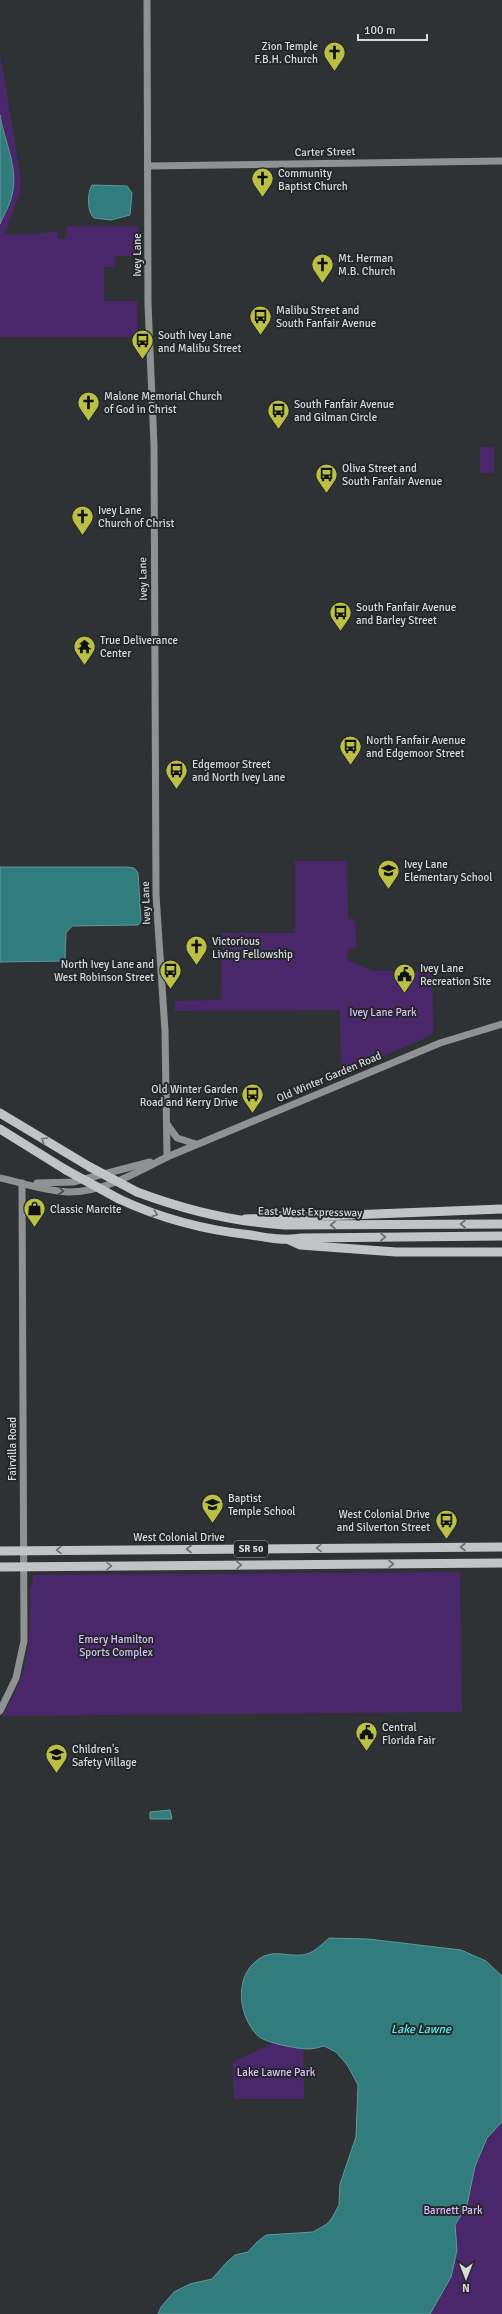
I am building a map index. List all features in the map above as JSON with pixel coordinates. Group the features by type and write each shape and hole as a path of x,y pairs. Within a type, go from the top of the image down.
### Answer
{"highway":[{"name":"East-West Expressway","path":"0,1113 90,1167 137,1192 194,1211 238,1220 285,1225 502,1224"},
{"path":"0,1129 66,1170 119,1199 171,1220 209,1230 288,1240 302,1238 502,1236"},
{"path":"238,1220 254,1217 502,1209"},
{"path":"288,1240 300,1245 396,1252 502,1252"},
{"name":"West Colonial Drive","path":"0,1551 502,1547"},
{"path":"335,1548 335,1564"},
{"name":"SR 50","path":"0,1567 502,1563"}],"street":[{"name":"Ivey Lane","path":"147,0 148,304 154,445 156,895 165,1031 167,1157"},
{"name":"Carter Street","path":"148,166 502,161"},
{"name":"Old Winter Garden Road","path":"0,1178 48,1189 70,1192 86,1190 125,1179 196,1144 440,1043 502,1024"},
{"path":"166,1122 177,1138 196,1144"},
{"name":"Old Winter Garden Road","path":"22,1183 73,1182 113,1173 167,1157"},
{"name":"Fairvilla Road","path":"0,1711 15,1682 21,1661 24,1641 22,1183"}],"green space":[{"path":"0,53 21,180 19,195 5,234 39,234 57,231 58,239 66,239 67,226 138,226 138,256 115,256 115,267 104,267 104,301 137,301 138,337 0,337 0,224 10,201 0,115"},
{"path":"480,447 494,447 494,473 480,473"},
{"name":"Ivey Lane Park","path":"295,861 347,861 348,919 355,919 356,948 348,949 347,960 373,971 432,971 434,1030 430,1036 355,1068 353,1067 341,1072 340,1010 175,1011 174,1001 221,1000 222,933 295,933"},
{"name":"Emery Hamilton Sports Complex","path":"460,1572 462,1712 2,1716 12,1699 24,1668 29,1638 30,1586 33,1585 33,1575"},
{"name":"Lake Lawne Park","path":"303,2029 304,2099 234,2099 233,2062"},
{"name":"Barnett Park","path":"502,2106 502,2314 403,2314 404,2107"}],"water":[{"path":"0,115 14,175 14,185 10,202 0,224"},
{"path":"92,185 127,186 132,193 130,215 111,220 94,218 90,211 88,202 90,188"},
{"path":"0,867 134,868 138,873 141,922 138,925 72,926 66,933 65,959 61,961 0,962"},
{"path":"170,1810 172,1819 150,1819 150,1812"},
{"name":"Lake Lawne","path":"329,1938 368,1939 461,1950 486,1961 502,1976 502,2122 487,2138 475,2166 467,2205 455,2225 457,2250 451,2277 430,2314 158,2314 161,2307 174,2292 190,2284 212,2279 235,2255 248,2252 266,2235 313,2232 327,2224 339,2205 340,2184 356,2137 358,2085 348,2066 336,2052 324,2046 311,2049 297,2048 267,2041 257,2035 245,2016 241,1993 247,1972 254,1963 264,1956 273,1954 305,1955 316,1949"}],"place":[{"name":"Zion Temple F.B.H. Church","path":"334,72"},
{"name":"Community Baptist Church","path":"263,198"},
{"name":"Mt. Herman M.B. Church","path":"322,284"},
{"name":"Malibu Street and South Fanfair Avenue","path":"261,336"},
{"name":"South Ivey Lane and Malibu Street","path":"142,360"},
{"name":"Malone Memorial Church of God in Christ","path":"88,422"},
{"name":"South Fanfair Avenue and Gilman Circle","path":"278,430"},
{"name":"Oliva Street and South Fanfair Avenue","path":"326,494"},
{"name":"Ivey Lane Church of Christ","path":"83,536"},
{"name":"South Fanfair Avenue and Barley Street","path":"341,632"},
{"name":"True Deliverance Center","path":"84,666"},
{"name":"North Fanfair Avenue and Edgemoor Street","path":"350,766"},
{"name":"Edgemoor Street and North Ivey Lane","path":"177,790"},
{"name":"Ivey Lane Elementary School","path":"389,890"},
{"name":"Victorious Living Fellowship","path":"196,966"},
{"name":"North Ivey Lane and West Robinson Street","path":"170,990"},
{"name":"Ivey Lane Recreation Site","path":"405,994"},
{"name":"Old Winter Garden Road and Kerry Drive","path":"253,1114"},
{"name":"Classic Marcite","path":"35,1228"},
{"name":"Baptist Temple School","path":"213,1524"},
{"name":"West Colonial Drive and Silverton Street","path":"446,1540"},
{"name":"Central Florida Fair","path":"366,1752"},
{"name":"Children's Safety Village","path":"56,1774"}]}
